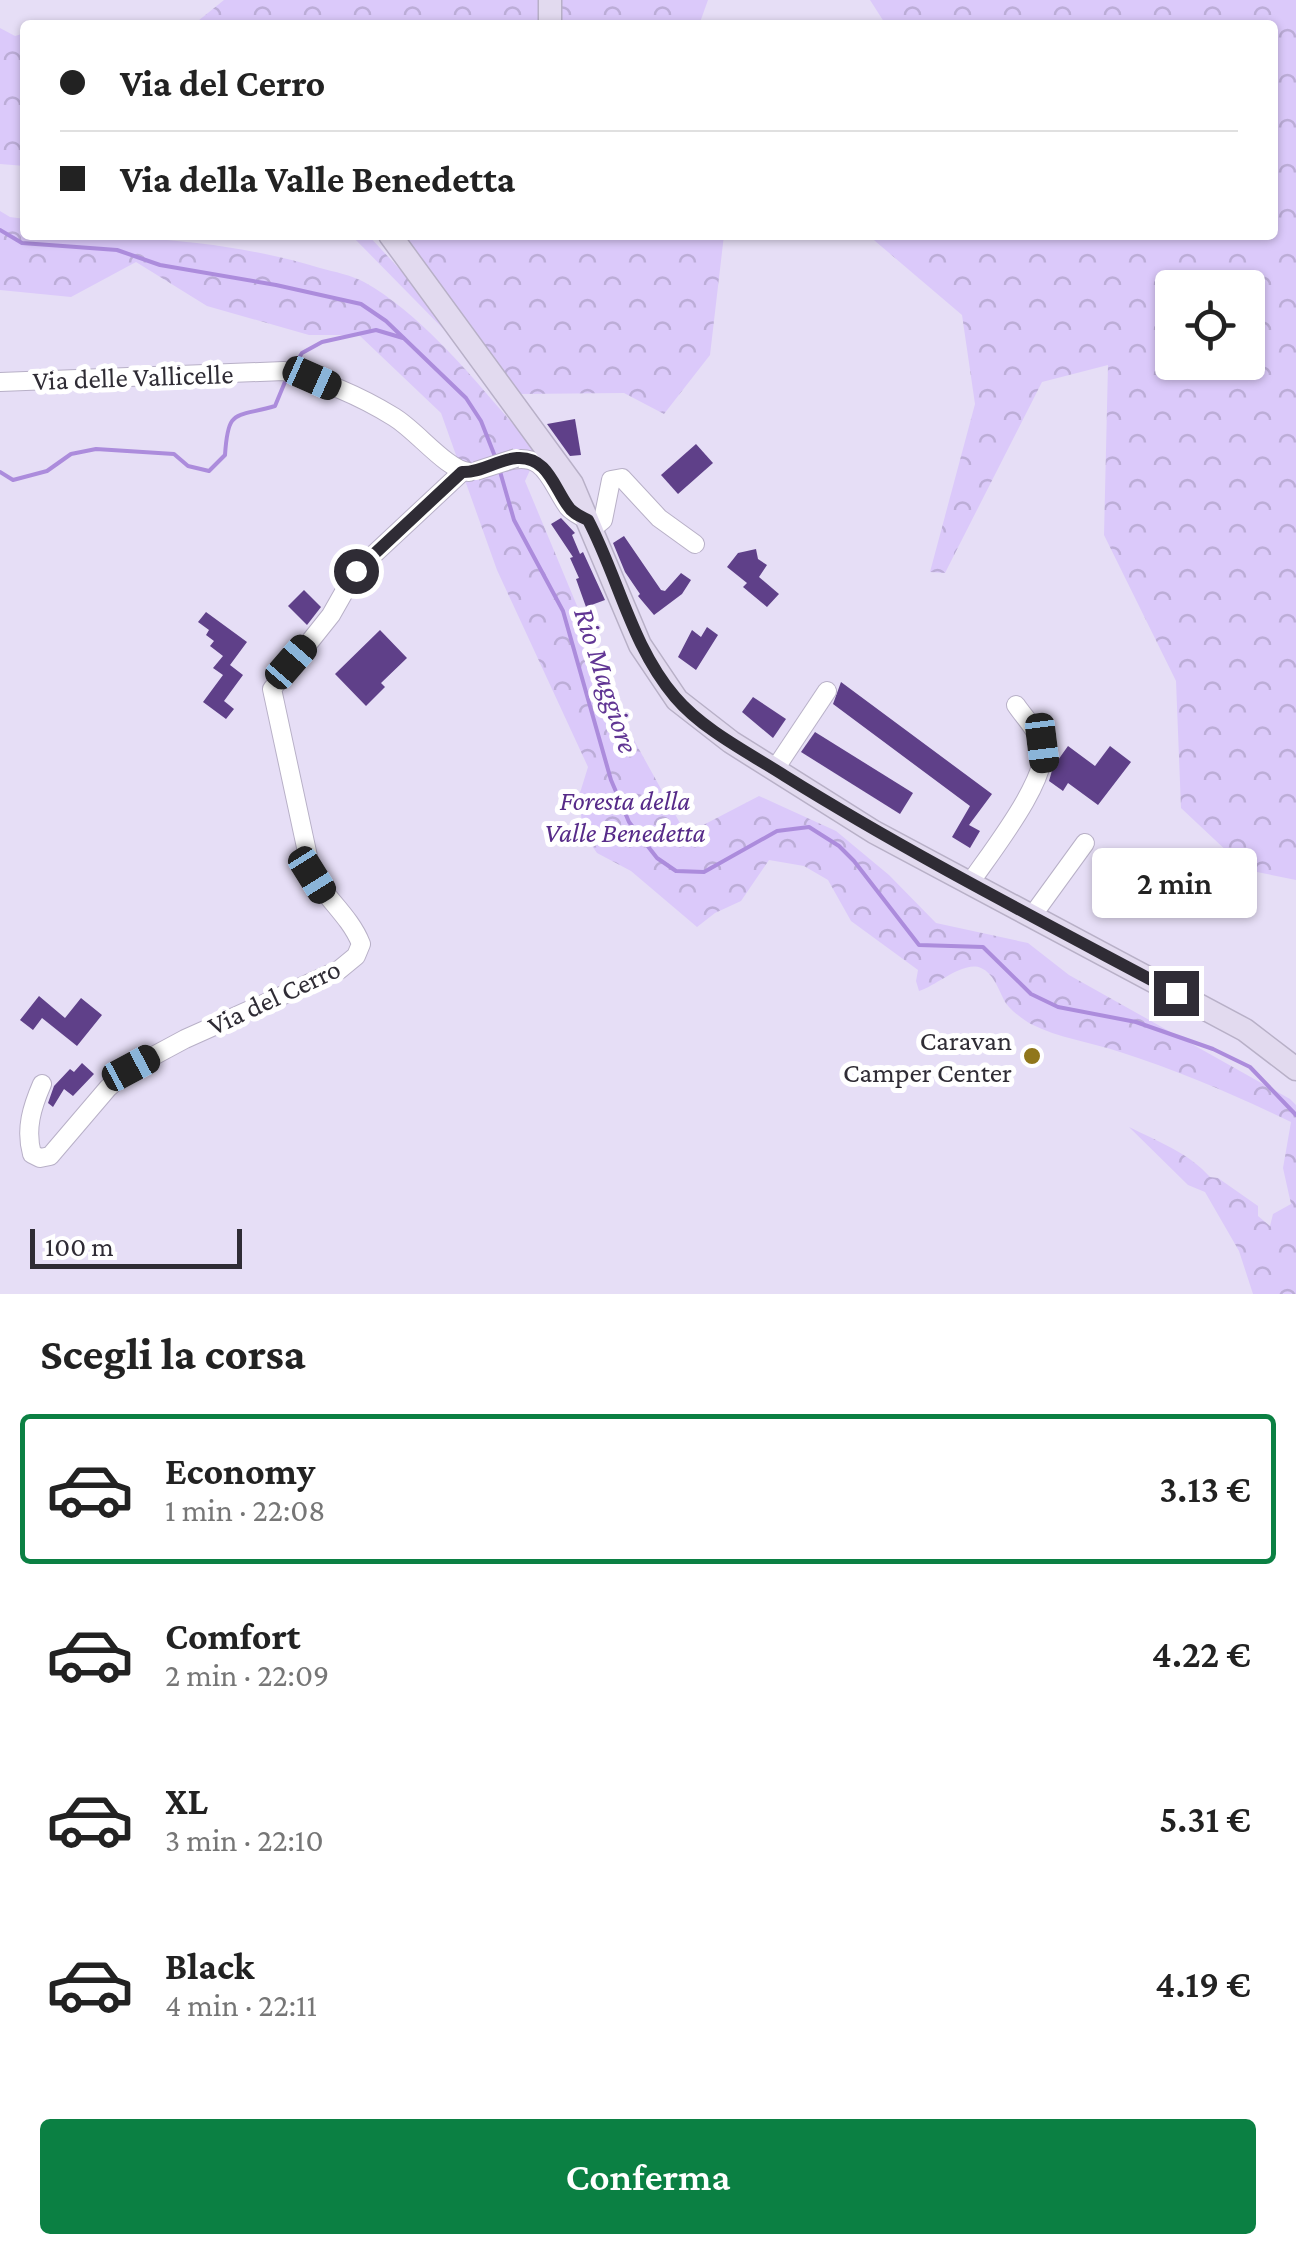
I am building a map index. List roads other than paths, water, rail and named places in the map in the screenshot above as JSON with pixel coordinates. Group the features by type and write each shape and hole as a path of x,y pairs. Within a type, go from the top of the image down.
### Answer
{"main road":[{"path":"394,240 561,467 590,524 640,645 656,672 693,714 874,832 1245,1030 1296,1070"}],"street":[{"name":"Via delle Vallicelle","path":"0,382 284,370 371,404 421,436 444,461 469,471"},
{"path":"469,471 516,458 539,464 556,482 570,510 590,524 603,520 610,480 622,478 659,518 695,544"},
{"name":"Via del Cerro","path":"42,1084 30,1112 32,1154 40,1158 50,1156 108,1088 131,1068 185,1039 339,970 356,956 361,944 356,930 312,875 272,689 331,615 356,571 469,471"},
{"path":"775,769 827,691"},
{"path":"970,883 1045,764 1042,743 1016,706"},
{"path":"1032,916 1085,843"}],"waterway":[{"name":"Rio Maggiore","path":"0,230 22,243 117,250 160,265 361,304 386,321 466,398 481,421 496,459"},
{"path":"292,369 302,353 322,342 376,330 403,338"},
{"path":"0,472 13,480 47,471 71,454 96,449 174,454 188,466 209,471 225,455 231,422 242,414 275,406 287,377"},
{"name":"Rio Maggiore","path":"499,468 514,520 563,611 611,780 629,822 657,858 676,871 704,872 777,831 809,827 854,861 919,945 983,947 1031,994 1058,1007 1136,1022 1213,1049 1250,1067 1296,1115"}],"place":[{"name":"Caravan Camper Center","path":"1032,1056"}],"park label":[{"name":"Foresta della Valle Benedetta","path":"625,816"}]}
